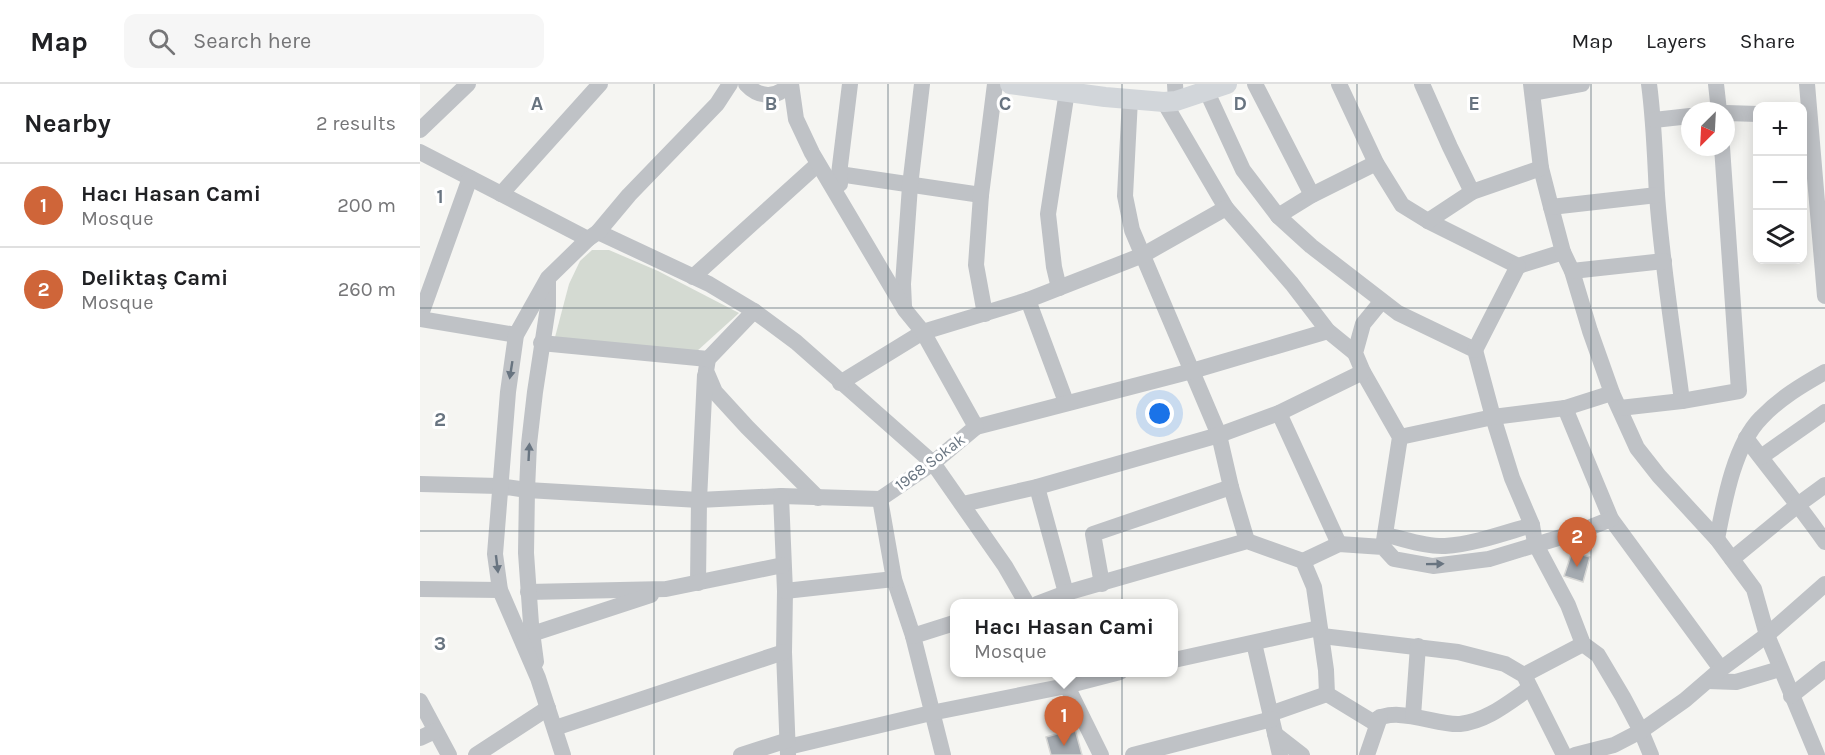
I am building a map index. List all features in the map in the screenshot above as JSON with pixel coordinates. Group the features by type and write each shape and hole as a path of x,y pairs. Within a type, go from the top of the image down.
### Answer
{"main road":[{"path":"1010,84 1067,91 1104,91 1130,99 1207,92 1227,84"}],"street":[{"path":"423,120 468,84"},
{"path":"501,194 600,84"},
{"path":"563,755 538,678 500,590 495,554 507,392 516,335 548,278 593,235 717,104 730,84"},
{"path":"717,104 757,91 777,94 790,84"},
{"path":"790,84 796,119"},
{"path":"842,204 840,174 850,84"},
{"path":"905,310 903,284 910,186 922,84"},
{"path":"985,314 976,265 981,195 995,84"},
{"path":"1255,84 1312,195"},
{"path":"1339,84 1376,162 1402,205 1428,221 1518,266 1563,252"},
{"path":"1422,84 1472,192"},
{"path":"1582,84 1532,89 1541,168 1563,252 1572,271 1590,331 1612,393 1637,448 1659,476 1718,539 1754,589 1780,669 1816,752"},
{"path":"1649,84 1654,120 1657,195 1682,401"},
{"path":"1716,84 1718,102"},
{"path":"1808,84 1825,296"},
{"path":"757,91 784,107 796,119"},
{"path":"1059,288 1054,267 1048,214 1067,91"},
{"path":"1207,92 1243,170 1278,216 1311,246 1381,302 1398,313 1475,350"},
{"path":"1172,96 1226,208 1293,284 1328,331 1355,353 1363,372 1400,436 1384,541 1394,558 1432,566 1489,559 1535,543 1581,531 1611,519"},
{"path":"1130,99 1125,196 1132,230 1219,435 1247,541"},
{"path":"1735,114 1753,114"},
{"path":"1654,120 1681,117"},
{"name":"1968 Sokak","path":"420,484 500,486 527,490 699,500 782,496 880,499 933,463 976,427 923,332 905,310 818,164 796,119"},
{"path":"420,152 501,194 693,277 754,311 796,342 933,463 1005,566 1025,599"},
{"path":"1620,408 1682,401 1739,391 1723,156"},
{"path":"1278,216 1312,195 1376,162"},
{"path":"693,277 818,164"},
{"path":"1428,221 1472,192 1541,168"},
{"path":"840,174 981,195"},
{"path":"470,178 420,318 516,335"},
{"path":"1551,207 1657,195"},
{"path":"840,383 923,332 1028,300 1143,255 1226,208"},
{"path":"1572,271 1664,261"},
{"path":"1518,266 1475,350 1493,417 1512,478 1532,525 1535,543 1568,606 1583,644 1598,655 1623,696 1651,755"},
{"path":"538,678 528,592 527,490 529,444 541,343 548,307 548,278"},
{"path":"1028,300 1066,402"},
{"path":"1355,353 1363,324 1381,302"},
{"path":"698,583 699,500 707,365 754,311"},
{"path":"976,427 1192,371 1328,331"},
{"path":"541,343 707,365"},
{"path":"707,365 715,392 818,498"},
{"path":"963,504 1037,487 1219,435 1279,413 1363,372"},
{"path":"1718,539 1724,501 1746,438 1759,419 1789,393 1825,372"},
{"path":"1400,436 1493,417 1565,408 1612,393"},
{"path":"1565,408 1611,519 1721,669"},
{"path":"1761,457 1825,412"},
{"path":"1279,413 1339,544"},
{"path":"1746,438 1825,542"},
{"path":"1732,559 1798,504 1825,485"},
{"path":"1037,487 1066,593"},
{"path":"1101,584 1093,534 1231,487"},
{"path":"782,496 788,747"},
{"path":"880,499 894,579 913,636 943,755"},
{"path":"1043,599 1247,541 1303,561 1339,544 1384,541 1445,546 1532,525"},
{"path":"1303,561 1314,587 1326,670 1327,694"},
{"path":"532,634 669,589 783,565"},
{"path":"785,591 894,579"},
{"path":"1575,755 1614,746 1641,731 1685,700 1825,584"},
{"path":"420,589 500,590"},
{"path":"528,592 669,589"},
{"path":"913,636 950,624"},
{"path":"1178,659 1320,632 1458,652 1505,664 1527,682 1564,755"},
{"path":"1254,643 1280,755"},
{"path":"1327,694 1373,723 1380,717 1413,716 1459,724 1486,717 1527,682 1583,644"},
{"path":"1413,716 1418,646"},
{"path":"555,728 784,652"},
{"path":"1708,681 1736,682 1780,669"},
{"path":"1791,696 1825,669"},
{"path":"741,755 788,747 1063,679 1079,677"},
{"path":"1063,679 1101,755"},
{"path":"1133,755 1272,722 1327,694"},
{"path":"420,701 427,734 449,755"},
{"path":"476,755 548,708"},
{"path":"1367,755 1380,717"},
{"path":"1272,722 1302,755"}],"shaded area":[{"path":"592,250 609,250 658,271 739,313 696,352 554,341 569,284 580,261"}],"building":[{"path":"1572,552 1590,557 1583,582 1564,576"},
{"path":"1075,729 1082,755 1051,755 1046,737"}],"place":[{"name":"Deliktaş Cami","path":"1577,567"},
{"name":"Hacı Hasan Cami","path":"1064,746"}]}
